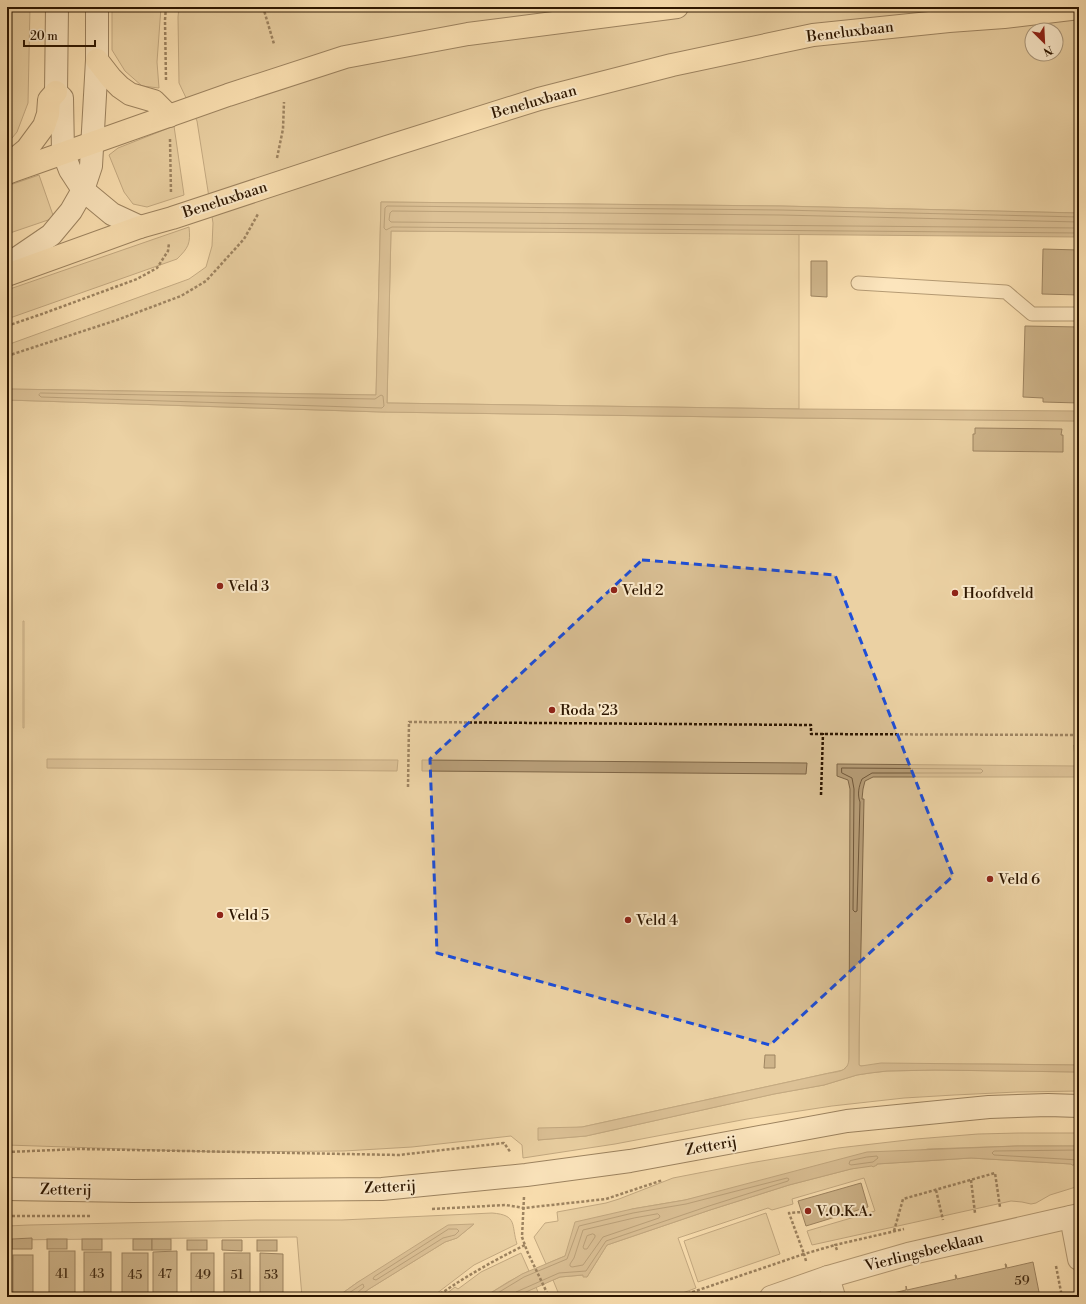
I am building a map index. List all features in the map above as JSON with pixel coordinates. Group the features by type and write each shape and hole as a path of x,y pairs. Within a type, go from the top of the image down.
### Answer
{"main road":[{"path":"8,172 228,95 345,58 468,34 677,7"},
{"name":"Beneluxbaan","path":"1072,7 1079,8"},
{"name":"Beneluxbaan","path":"7,275 140,227 172,218 387,147 532,102 672,65 814,35 949,21 1004,17 1079,8"},
{"path":"97,60 120,87 130,94 154,101 169,116"},
{"path":"8,172 16,158 27,149 44,126 48,114 49,100 56,92"}],"street":[{"path":"57,7 56,92 62,98 63,152 70,170 83,190 112,214 140,227"},
{"path":"7,265 51,235 71,211 83,190 91,166 97,60 97,7"},
{"name":"Zetterij","path":"7,1189 133,1191 382,1189 526,1175 630,1161 847,1121 989,1107 1048,1105 1079,1106"},
{"path":"1075,1216 1079,1259"},
{"name":"Vierlingsbeeklaan","path":"771,1297 831,1287 908,1254 1075,1216"}],"lane":[{"path":"858,283 1006,292 1032,314 1079,314"}],"path":[{"path":"263,7 274,44"},
{"path":"277,161 283,129 284,95"},
{"path":"7,356 146,310 187,293 206,282 225,262 244,240 261,210"},
{"path":"408,787 409,722 812,725 811,734 1079,735"},
{"path":"821,795 823,733"},
{"path":"7,1152 80,1149 400,1155 504,1143 526,1175 522,1237 549,1297"},
{"path":"894,1231 903,1198 995,1173 1000,1207"},
{"path":"971,1180 975,1213"},
{"path":"936,1190 944,1220"},
{"path":"678,1297 804,1254 789,1213 802,1212"},
{"path":"436,1297 458,1281 525,1245"}],"highlighted area":[{"path":"642,560 835,575 953,876 770,1045 437,953 430,759"}],"shaded area":[{"path":"7,7 30,7 28,103 17,132 7,144"},
{"path":"112,7 161,7 157,62 159,88 142,86 125,71 112,50"},
{"path":"179,7 1079,7 1079,213 781,206 381,202 376,395 7,389 7,345 189,279 206,267 212,246 213,223 197,121 179,83"},
{"path":"174,126 184,195 147,207 133,204 124,192 109,155 118,148"},
{"path":"39,175 54,218 7,234 7,186"},
{"path":"189,227 190,238 188,245 177,259 7,319 7,290"},
{"path":"391,231 799,234 799,409 387,403"},
{"name":"Roda '23","path":"7,400 382,412 1079,421 1079,1065 987,1064 861,1066 859,1065 860,972 849,971 849,1064 843,1070 582,1127 571,1128 538,1140 586,1136 774,1094 824,1085 857,1075 887,1071 935,1070 1079,1072 1079,1091 1017,1092 904,1098 832,1106 747,1119 615,1144 523,1158 522,1145 511,1136 412,1147 344,1151 216,1152 7,1145","holes":["23,621 24,728 23,728"]},
{"path":"1079,1133 1079,1146 1017,1146 928,1149 685,1200 632,1209 565,1256 546,1264 534,1237 545,1223 558,1221 557,1212 606,1203 673,1178 838,1148 916,1139 978,1134"},
{"path":"971,1158 1072,1165 1079,1164 1079,1186 1050,1195 1036,1203 1031,1204 1011,1201 812,1245 807,1231 875,1211 864,1178 792,1199 793,1204 772,1210 768,1208 678,1238 696,1288 672,1297 560,1297 553,1280 560,1277 583,1275 587,1277 607,1245 789,1185 876,1164"},
{"path":"492,1213 506,1216 510,1219 517,1244 474,1265 432,1297 358,1297 445,1242 457,1238 473,1225 358,1282 337,1297 302,1297 297,1237 7,1240 7,1226 256,1220 342,1220"},
{"path":"766,1213 780,1254 698,1282 684,1241"},
{"path":"521,1253 529,1271 484,1297 442,1297 455,1287 458,1289 481,1272"},
{"path":"536,1287 540,1297 517,1297 517,1296"}],"water":[{"path":"381,202 781,206 1079,213 1079,237 391,231 387,403 799,409 1079,411 1079,421 382,412 7,400 7,389 376,395"},
{"path":"47,759 398,760 397,771 47,768"},
{"path":"422,760 807,763 806,774 422,771"},
{"path":"837,764 1079,766 1079,777 873,777 865,781 862,799 864,799 859,1065 881,1063 1079,1065 1079,1072 935,1070 887,1071 870,1073 857,1075 824,1085 774,1094 586,1136 538,1140 538,1128 582,1127 838,1072 845,1069 849,1062 850,789 848,780 837,776"},
{"path":"1017,1146 1079,1146 1079,1164 1072,1165 971,1158 877,1164 873,1167 851,1169 789,1185 607,1245 587,1277 583,1277 583,1275 560,1277 517,1297 484,1297 522,1274 565,1256 575,1222 632,1209 685,1200 867,1152"},
{"path":"474,1224 457,1238 445,1242 358,1297 337,1297 448,1225"}],"building":[{"path":"1043,249 1079,250 1079,295 1042,294"},
{"path":"811,261 827,261 827,297 811,296"},
{"path":"1025,326 1079,327 1079,403 1043,402 1043,398 1023,397"},
{"path":"975,428 1062,429 1061,435 1063,435 1063,452 973,451 973,434 975,434"},
{"path":"1074,745 1079,745 1079,759 1075,759"},
{"path":"765,1055 775,1055 775,1068 764,1068"},
{"path":"861,1183 868,1207 806,1226 798,1201"},
{"path":"32,1238 32,1249 12,1249 12,1239"},
{"path":"47,1239 67,1239 67,1249 47,1249"},
{"path":"82,1239 102,1239 102,1250 82,1250"},
{"path":"133,1239 152,1239 152,1250 133,1250"},
{"path":"152,1239 171,1239 171,1250 152,1250"},
{"path":"187,1240 207,1240 207,1250 187,1250"},
{"path":"222,1240 242,1240 242,1251 222,1250"},
{"path":"257,1240 277,1240 277,1251 257,1251"},
{"path":"49,1251 75,1251 75,1297 49,1297"},
{"path":"177,1251 177,1297 153,1297 153,1252"},
{"path":"84,1252 111,1252 111,1297 84,1297"},
{"path":"122,1253 148,1253 148,1297 122,1297"},
{"path":"191,1253 214,1253 214,1297 191,1297"},
{"path":"224,1253 250,1253 250,1297 224,1297"},
{"path":"260,1253 283,1254 283,1297 260,1297"},
{"path":"13,1255 33,1255 33,1296 13,1296"},
{"path":"1033,1262 1040,1297 880,1297 906,1290 906,1286 907,1290 956,1279 955,1275 957,1279 1006,1268 1005,1264 1007,1268"}],"place":[{"name":"Veld 3","path":"220,586"},
{"name":"Veld 2","path":"614,590"},
{"name":"Hoofdveld","path":"955,593"},
{"name":"Roda '23","path":"552,710"},
{"name":"Veld 6","path":"990,879"},
{"name":"Veld 5","path":"220,915"},
{"name":"Veld 4","path":"628,920"},
{"name":"V.O.K.A.","path":"808,1211"}]}
